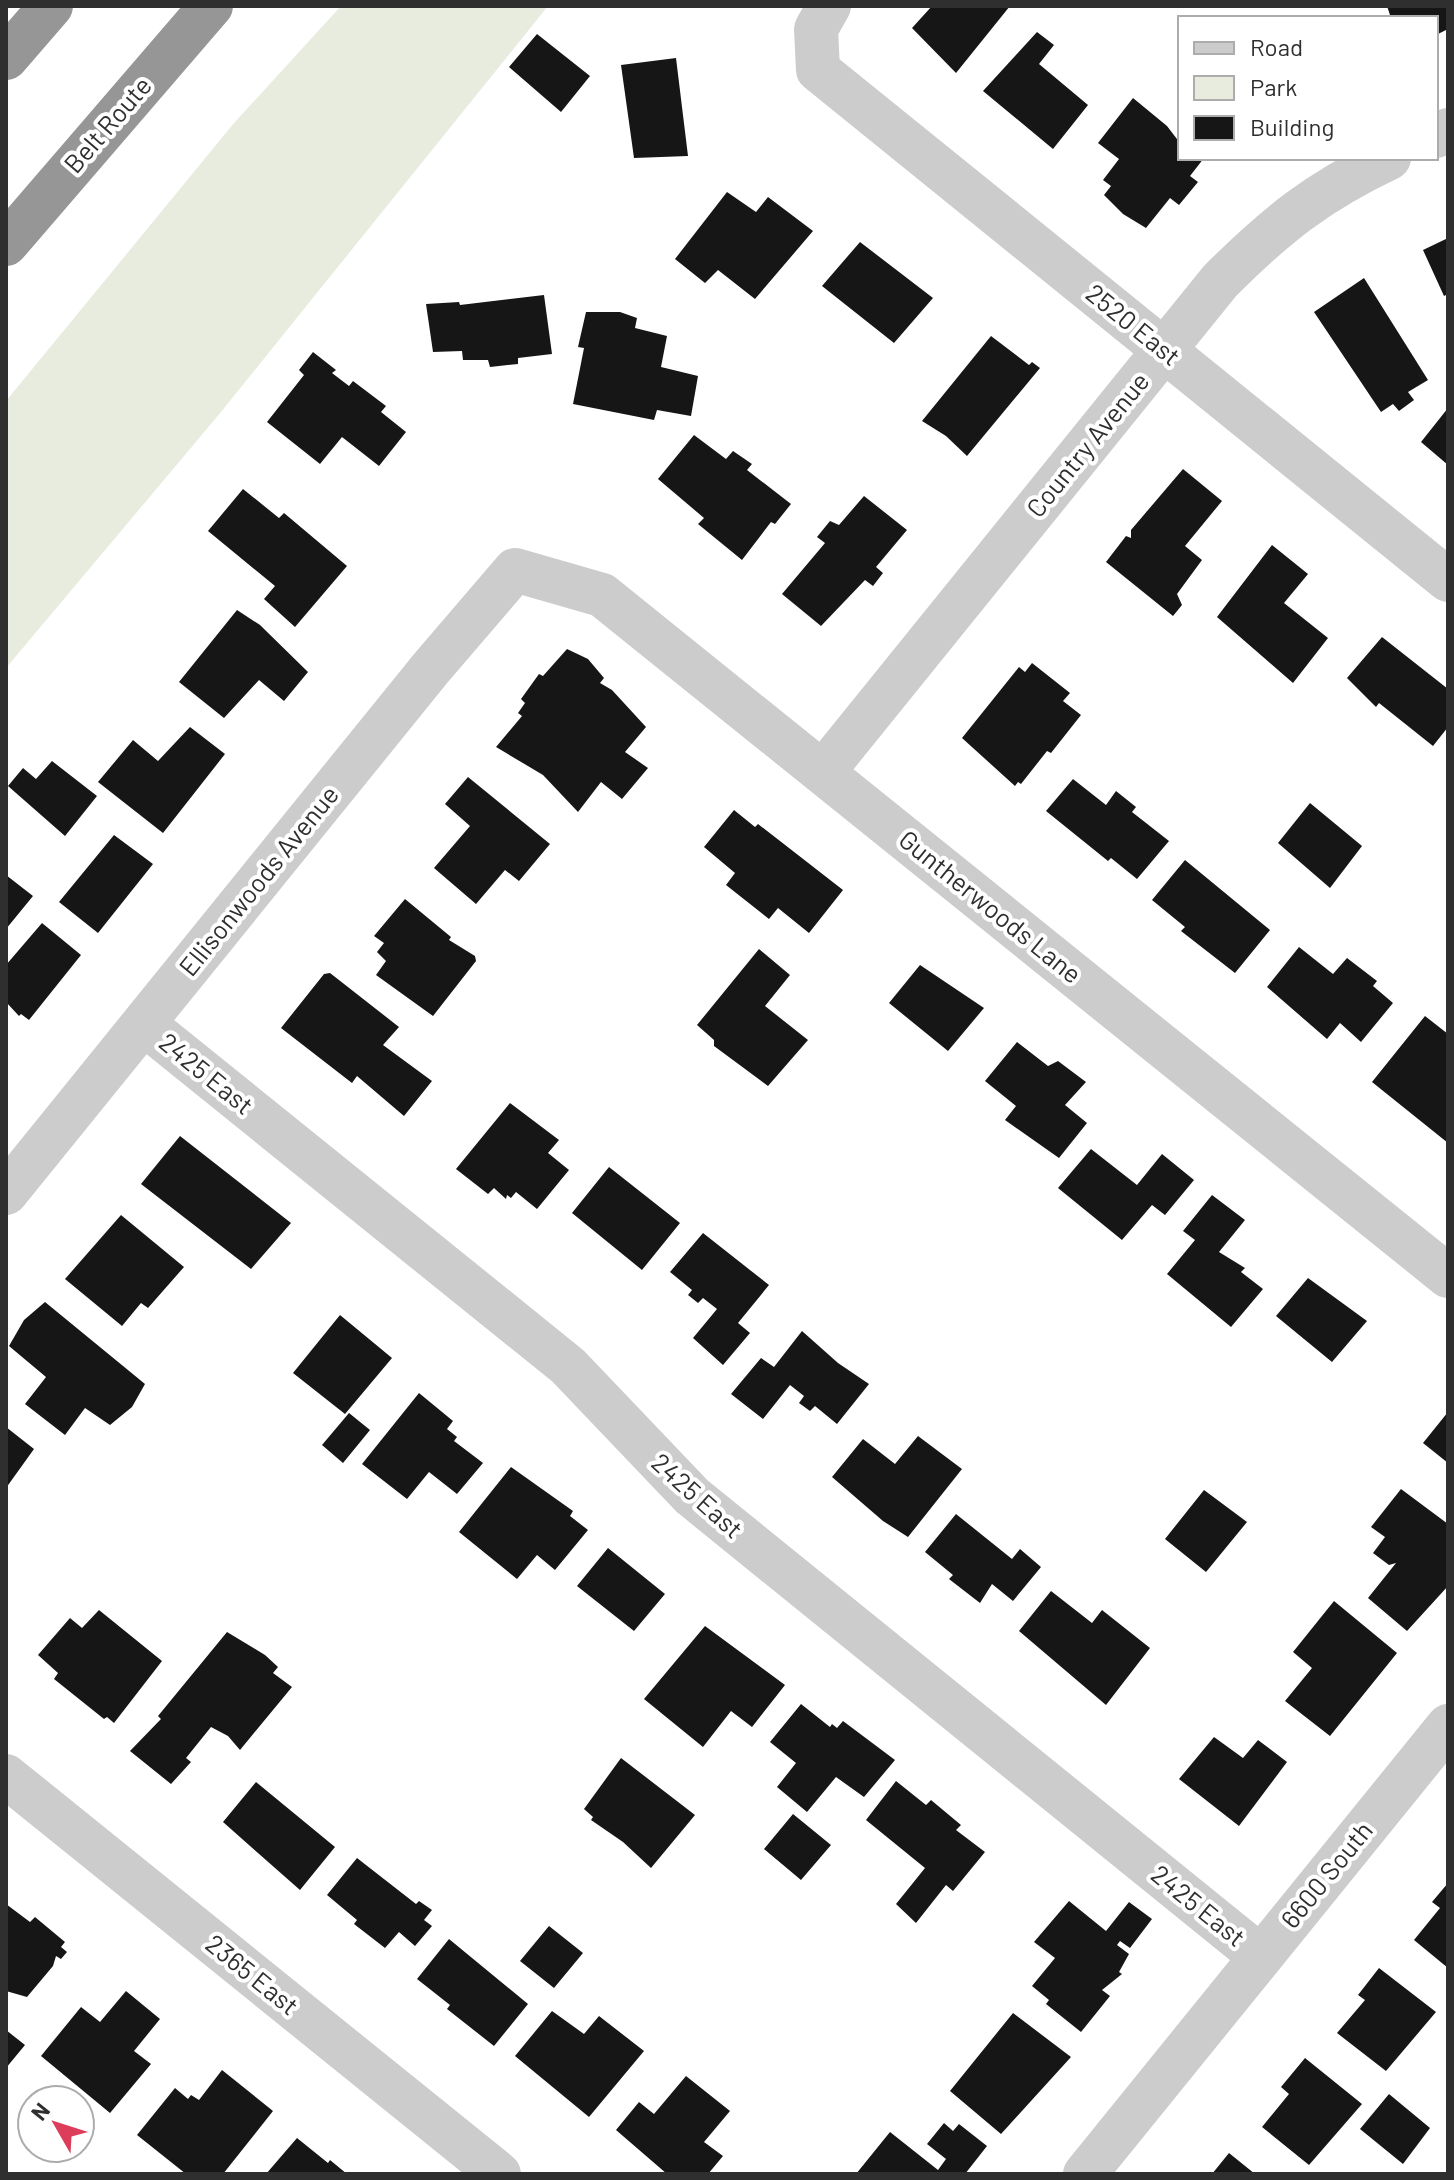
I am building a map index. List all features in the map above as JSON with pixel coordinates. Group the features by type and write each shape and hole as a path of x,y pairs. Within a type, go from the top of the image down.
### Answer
{"highway":[{"path":"6,58 51,6"},
{"name":"Belt Route","path":"6,244 211,6"}],"street":[{"name":"2520 East","path":"829,6 816,29 818,70 1448,580"},
{"name":"Country Avenue","path":"823,772 1220,281 1275,225 1337,182 1385,160"},
{"name":"Guntherwoods Lane","path":"515,570 602,595 1448,1276"},
{"name":"Ellisonwoods Avenue","path":"6,1193 431,668 515,570"},
{"name":"2425 East","path":"144,1024 568,1366 692,1496 1261,1957"},
{"name":"6600 South","path":"1085,2174 1448,1726"},
{"name":"2365 East","path":"6,1776 499,2174"}],"green space":[{"path":"341,6 548,6 221,412 6,668 6,401 234,123"}],"building":[{"path":"932,6 1010,6 956,73 912,28"},
{"path":"1387,6 1448,6 1448,29 1438,34 1438,16 1390,16"},
{"path":"1037,32 1054,45 1039,64 1088,105 1053,149 983,91"},
{"path":"537,34 590,76 561,112 509,67"},
{"path":"676,58 688,156 634,158 621,65"},
{"path":"1133,98 1167,126 1178,140 1178,160 1202,160 1190,176 1198,182 1179,205 1170,198 1146,228 1123,214 1104,195 1111,186 1103,180 1119,159 1098,143"},
{"path":"727,192 756,212 768,197 813,231 755,299 718,270 705,283 675,259"},
{"path":"1448,238 1448,294 1444,296 1423,250"},
{"path":"860,242 933,298 894,343 822,286"},
{"path":"1364,278 1428,380 1408,392 1414,400 1399,411 1393,404 1381,412 1314,312"},
{"path":"544,295 552,354 518,358 518,364 490,367 488,360 463,360 462,351 433,352 426,304 459,302 460,305"},
{"path":"586,312 620,312 637,318 635,328 667,336 661,367 698,376 691,416 657,410 654,420 573,404 584,348 578,347"},
{"path":"991,336 1029,365 1032,362 1040,368 967,456 946,436 922,421"},
{"path":"313,352 336,370 332,373 349,386 353,381 386,406 381,412 406,432 379,466 342,437 320,464 267,422 304,375 299,370"},
{"path":"1448,408 1448,465 1421,442"},
{"path":"694,435 726,459 733,451 752,464 747,470 791,504 775,524 771,522 742,560 698,524 704,518 658,479"},
{"path":"1183,469 1222,501 1185,546 1202,560 1177,594 1182,605 1173,616 1106,562 1126,536 1131,538 1131,530"},
{"path":"243,489 279,518 284,513 347,566 295,627 264,599 275,586 208,531"},
{"path":"864,496 907,530 876,567 883,573 873,586 865,580 821,626 782,594 825,543 817,537 830,521 839,525"},
{"path":"1272,545 1308,574 1284,603 1328,638 1293,683 1217,617"},
{"path":"237,610 260,625 308,672 284,701 259,680 224,718 179,682"},
{"path":"1382,637 1448,689 1448,727 1433,746 1379,703 1376,707 1347,678"},
{"path":"567,649 588,659 604,678 600,683 612,690 646,727 625,752 648,768 622,799 601,782 578,812 543,775 496,747 522,716 518,713 525,703 521,699 539,674 543,676"},
{"path":"1032,663 1070,693 1063,701 1081,715 1051,753 1047,751 1021,784 1018,782 1015,786 962,738 1019,667 1025,672"},
{"path":"190,727 225,754 163,833 98,782 133,740 158,761"},
{"path":"52,761 97,796 65,836 8,786 23,768 36,779"},
{"path":"468,777 550,844 519,881 505,870 476,904 434,868 470,826 445,804"},
{"path":"1073,779 1106,805 1116,791 1136,807 1132,812 1169,841 1137,879 1111,858 1108,861 1046,811"},
{"path":"1310,803 1362,846 1330,888 1278,843"},
{"path":"734,810 755,827 758,824 843,890 809,933 778,908 769,919 726,885 735,873 704,847"},
{"path":"114,835 153,864 98,933 59,902"},
{"path":"1185,860 1270,930 1235,973 1181,931 1185,927 1152,900"},
{"path":"6,875 33,896 6,929"},
{"path":"405,899 451,937 449,940 475,956 476,961 433,1016 376,975 386,961 377,952 384,943 374,936"},
{"path":"42,923 81,955 29,1020 21,1014 19,1016 6,1002 6,965"},
{"path":"1299,947 1333,974 1347,958 1377,981 1373,986 1393,1003 1361,1042 1340,1023 1327,1039 1267,987"},
{"path":"759,949 790,975 765,1006 808,1040 768,1086 714,1046 714,1040 697,1025"},
{"path":"920,965 984,1008 948,1051 889,1003"},
{"path":"330,973 399,1027 383,1045 432,1081 404,1116 357,1076 352,1083 281,1028 324,974"},
{"path":"1425,1016 1448,1034 1448,1143 1372,1082"},
{"path":"1017,1042 1048,1066 1058,1061 1086,1082 1065,1105 1087,1123 1059,1158 1005,1120 1016,1106 985,1081"},
{"path":"510,1103 559,1140 548,1153 569,1170 537,1209 516,1192 511,1198 507,1195 506,1199 494,1188 488,1194 456,1169"},
{"path":"180,1136 291,1223 251,1269 141,1184"},
{"path":"1091,1149 1137,1185 1162,1154 1194,1180 1165,1215 1152,1205 1122,1240 1058,1188"},
{"path":"609,1167 680,1223 642,1270 572,1213"},
{"path":"1212,1195 1245,1220 1219,1252 1245,1268 1241,1272 1263,1289 1231,1327 1167,1274 1195,1240 1183,1231"},
{"path":"121,1215 184,1267 148,1308 141,1303 122,1326 65,1279"},
{"path":"703,1233 769,1285 738,1323 750,1333 723,1365 693,1338 717,1309 703,1298 698,1303 688,1295 692,1290 670,1272"},
{"path":"1308,1278 1367,1321 1332,1362 1276,1316"},
{"path":"45,1302 145,1384 132,1407 110,1425 85,1408 65,1435 25,1404 46,1377 9,1346 24,1320"},
{"path":"340,1315 392,1358 345,1414 293,1373"},
{"path":"802,1331 838,1363 869,1384 837,1424 815,1406 810,1411 799,1403 804,1396 790,1385 763,1419 731,1394 761,1358 774,1367"},
{"path":"419,1393 453,1421 447,1429 457,1437 454,1441 483,1463 457,1494 429,1472 407,1499 362,1464"},
{"path":"1448,1412 1448,1463 1423,1443"},
{"path":"349,1413 370,1430 343,1463 322,1445"},
{"path":"6,1427 34,1449 6,1488"},
{"path":"918,1436 962,1469 908,1537 883,1521 832,1477 863,1439 895,1464"},
{"path":"511,1467 573,1511 570,1516 588,1530 555,1570 537,1555 517,1579 459,1532"},
{"path":"1401,1489 1448,1524 1448,1586 1407,1631 1368,1598 1396,1563 1389,1565 1373,1553 1385,1537 1371,1527"},
{"path":"1204,1490 1247,1522 1206,1572 1165,1539"},
{"path":"956,1514 1012,1559 1020,1549 1041,1567 1013,1601 992,1584 980,1603 949,1579 953,1575 925,1552"},
{"path":"608,1548 665,1594 634,1631 577,1586"},
{"path":"1051,1591 1092,1623 1102,1610 1150,1648 1106,1705 1019,1631"},
{"path":"1334,1601 1397,1653 1330,1736 1285,1701 1312,1668 1293,1652"},
{"path":"99,1610 162,1661 114,1723 107,1717 104,1719 54,1679 58,1673 38,1655 70,1618 82,1628"},
{"path":"705,1626 785,1685 752,1727 731,1711 703,1747 644,1699"},
{"path":"227,1632 265,1655 278,1667 273,1673 292,1687 240,1750 228,1736 211,1727 186,1758 191,1762 171,1784 130,1751 161,1719 158,1716"},
{"path":"801,1704 830,1727 832,1724 837,1728 843,1721 895,1760 864,1797 836,1777 807,1812 777,1787 796,1763 770,1742"},
{"path":"1214,1737 1243,1758 1258,1740 1287,1762 1239,1826 1179,1779"},
{"path":"621,1758 695,1815 651,1868 623,1842 591,1820 593,1817 584,1809"},
{"path":"896,1781 926,1805 931,1800 961,1825 956,1830 985,1852 953,1891 946,1885 916,1923 896,1904 925,1868 866,1820"},
{"path":"256,1782 335,1847 300,1890 223,1822"},
{"path":"793,1814 831,1845 801,1880 764,1849"},
{"path":"357,1858 416,1904 419,1901 432,1910 424,1920 432,1926 415,1946 399,1932 385,1948 354,1924 357,1920 327,1895"},
{"path":"1448,1883 1448,1968 1414,1940 1440,1908 1432,1902"},
{"path":"1069,1901 1106,1931 1129,1902 1152,1919 1130,1948 1120,1941 1117,1945 1129,1954 1119,1972 1122,1974 1102,1990 1110,1996 1081,2032 1046,2004 1049,2000 1032,1986 1055,1958 1034,1942"},
{"path":"6,1904 30,1922 35,1917 65,1942 61,1947 67,1952 61,1959 56,1956 53,1966 27,1997 6,1991"},
{"path":"549,1926 583,1953 554,1988 520,1961"},
{"path":"449,1939 528,2004 494,2046 447,2009 450,2005 417,1979"},
{"path":"1379,1968 1436,2012 1386,2071 1337,2033 1365,2000 1358,1995"},
{"path":"126,1991 160,2019 134,2051 151,2064 110,2113 96,2101 96,2084 75,2084 41,2056 81,2007 100,2022"},
{"path":"552,2011 584,2034 599,2016 644,2051 589,2117 515,2056"},
{"path":"1013,2013 1071,2057 1001,2134 950,2091"},
{"path":"6,2030 25,2045 6,2068"},
{"path":"1305,2058 1362,2104 1309,2165 1262,2127 1289,2094 1281,2087"},
{"path":"222,2070 273,2111 223,2174 186,2174 137,2135 175,2088 188,2099 191,2095 199,2100"},
{"path":"686,2076 730,2111 704,2142 723,2156 708,2174 667,2174 616,2130 639,2102 654,2114"},
{"path":"1389,2094 1430,2128 1403,2164 1360,2129"},
{"path":"944,2123 953,2131 959,2124 987,2146 965,2174 856,2174 890,2132 938,2170 946,2159 927,2144"},
{"path":"297,2138 328,2163 330,2160 347,2174 266,2174"},
{"path":"1229,2153 1255,2174 1212,2174"}]}
